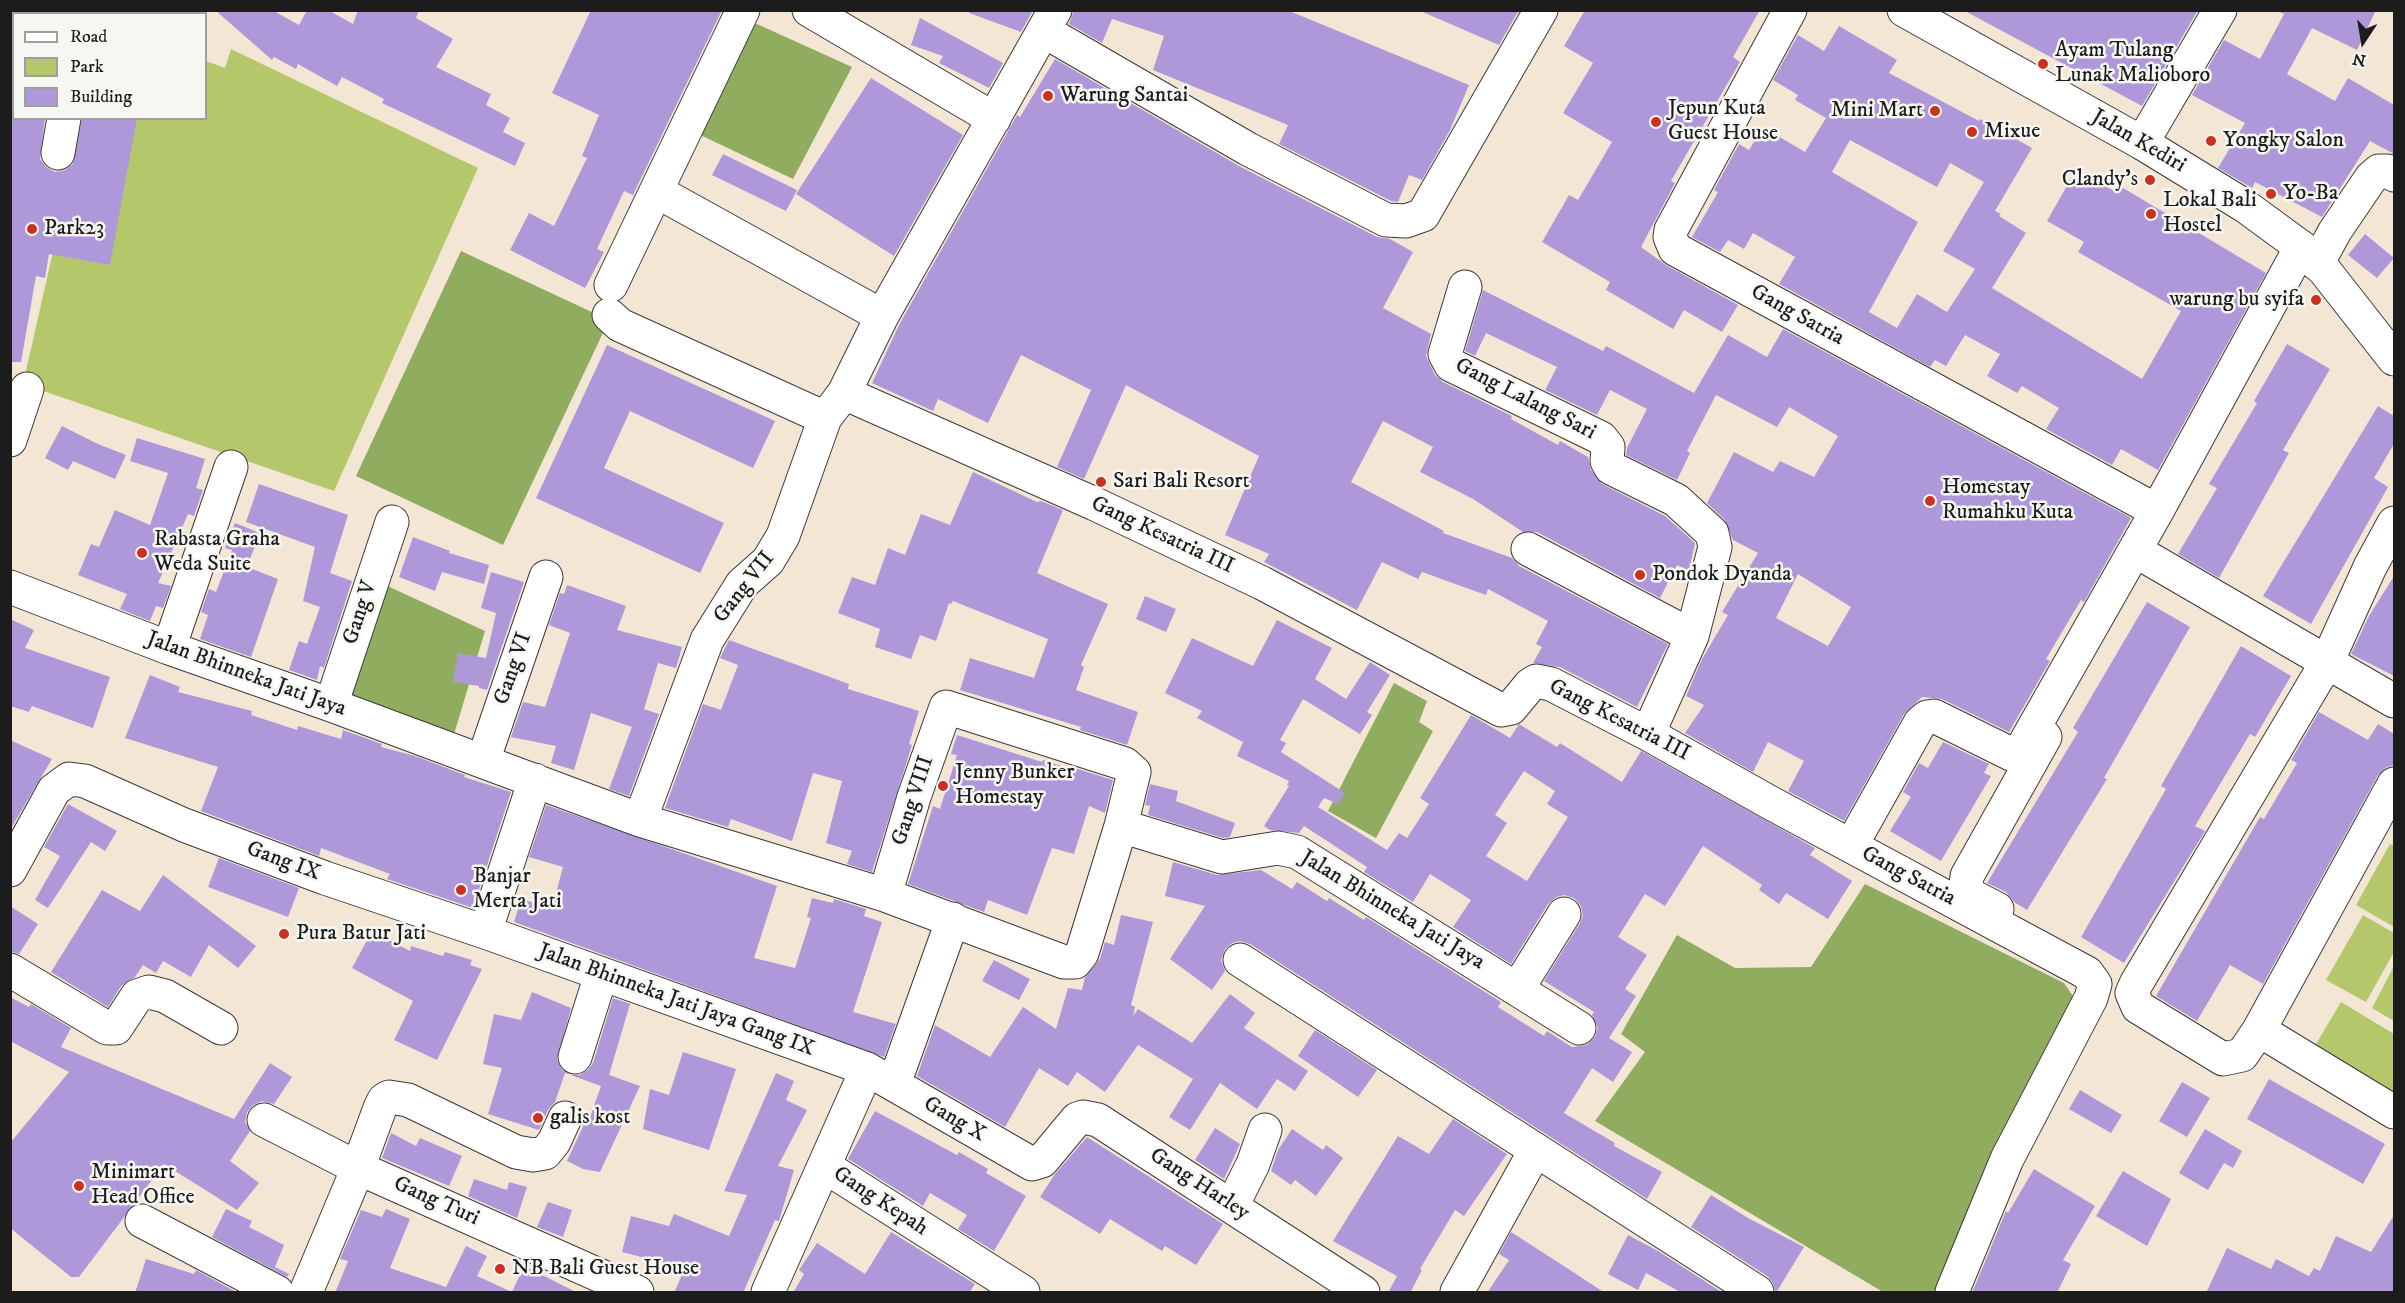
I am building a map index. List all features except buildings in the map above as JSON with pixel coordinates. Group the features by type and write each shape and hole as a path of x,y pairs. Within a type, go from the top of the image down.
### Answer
{"street":[{"path":"743,10 610,300 620,325 835,406 882,316 1050,21 1248,150 1386,220 1406,221 1423,215 1541,10"},
{"path":"809,10 994,119"},
{"name":"Gang Satria","path":"1790,10 1671,230 1670,237 1675,249 2157,511"},
{"name":"Jalan Kediri","path":"1904,10 2142,143 2245,206 2309,255 2394,359"},
{"path":"2142,143 2220,10"},
{"path":"58,153 64,120"},
{"name":"Gang Satria","path":"1952,1293 2007,1159 2091,999 2095,984 2087,973 1851,846 1920,723 1927,717 1934,716 2013,755 2020,752 2157,511 2309,255 2335,231 2371,178 2379,171 2388,171 2394,175"},
{"path":"658,192 882,316"},
{"name":"Gang Lalang Sari","path":"1465,286 1445,354 1450,365 1601,438 1608,447 1607,461 1611,468 1676,500 1712,533 1715,547 1692,636 1648,734"},
{"path":"2136,984 1970,895 1966,885 1973,866 2275,338"},
{"path":"10,440 27,389"},
{"name":"Gang Kesatria III","path":"835,406 1095,504 1262,583 1501,710 1508,710 1530,685 1541,681 1648,734 1851,846"},
{"name":"Gang VII","path":"640,820 707,640 742,584 768,561 783,536 835,406"},
{"path":"169,648 231,467"},
{"name":"Gang V","path":"331,705 392,522"},
{"path":"2394,523 2370,567 2327,662 2136,984 2132,993 2138,1007 2223,1059 2242,1055 2259,1030 2394,787"},
{"path":"1528,549 1692,636"},
{"path":"2148,558 2394,701"},
{"name":"Gang VI","path":"483,761 546,577"},
{"name":"Jalan Bhinneka Jati Jaya","path":"10,587 169,648 331,705 640,820 885,896 953,919 1064,962 1075,962 1082,953 1121,826 1222,857 1278,848 1297,852 1579,1028"},
{"name":"Gang VIII","path":"885,896 914,797 946,707 1125,764 1134,772 1134,780 1121,826"},
{"name":"Gang IX","path":"10,870 54,790 69,779 85,781 184,825 326,878 485,932"},
{"path":"485,932 536,780"},
{"path":"1518,988 1564,914"},
{"path":"824,1166 881,1077 953,919"},
{"name":"Jalan Bhinneka Jati Jaya Gang IX","path":"485,932 881,1077"},
{"path":"1240,960 1757,1293"},
{"path":"10,970 107,1028 116,1028 137,996 149,992 165,996 220,1028"},
{"path":"575,1058 601,975"},
{"path":"2259,1030 2394,1112"},
{"name":"Gang X","path":"881,1077 1025,1161 1036,1164 1042,1161"},
{"path":"306,1293 358,1168 380,1108 389,1097 408,1100 516,1152 533,1155 545,1152 554,1142 565,1118"},
{"name":"Gang Harley","path":"1042,1161 1071,1124 1083,1117 1095,1119 1363,1293"},
{"name":"Gang Turi","path":"264,1120 358,1168 625,1289"},
{"path":"1232,1206 1253,1164 1265,1130"},
{"path":"1457,1293 1535,1151"},
{"name":"Gang Kepah","path":"768,1293 824,1166 1023,1293"},
{"path":"142,1221 277,1293"}],"green space":[{"path":"748,20 852,67 793,179 696,133"},
{"path":"231,49 478,168 334,491 23,384 83,120 207,120 207,61 225,68"},
{"path":"461,251 609,320 503,545 356,476"},
{"path":"381,583 485,631 452,741 339,701"},
{"path":"1394,683 1427,701 1419,722 1433,731 1376,838 1328,811"},
{"path":"2390,844 2394,846 2394,927 2356,905"},
{"path":"1865,884 2064,983 2077,1002 1938,1292 1883,1292 1595,1121 1645,1052 1621,1034 1677,935 1735,968 1811,967"},
{"path":"2363,915 2394,933 2394,952 2366,1002 2326,980"},
{"path":"2394,966 2394,1021 2372,1008"},
{"path":"2341,1002 2394,1034 2394,1107 2309,1056"}],"place":[{"name":"Ayam Tulang Lunak Malioboro","path":"2043,64"},
{"name":"Warung Santai","path":"1048,96"},
{"name":"Mini Mart","path":"1935,111"},
{"name":"Jepun Kuta Guest House","path":"1656,122"},
{"name":"Mixue","path":"1972,132"},
{"name":"Yongky Salon","path":"2211,141"},
{"name":"Clandy's","path":"2150,180"},
{"name":"Yo-Ba","path":"2271,194"},
{"name":"Lokal Bali Hostel","path":"2151,214"},
{"name":"Park23","path":"32,229"},
{"name":"warung bu syifa","path":"2316,300"},
{"name":"Sari Bali Resort","path":"1101,482"},
{"name":"Homestay Rumahku Kuta","path":"1930,501"},
{"name":"Rabasta Graha Weda Suite","path":"142,553"},
{"name":"Pondok Dyanda","path":"1640,575"},
{"name":"Jenny Bunker Homestay","path":"943,786"},
{"name":"Banjar Merta Jati","path":"461,890"},
{"name":"Pura Batur Jati","path":"284,934"},
{"name":"galis kost","path":"538,1118"},
{"name":"Minimart Head Office","path":"79,1186"},
{"name":"NB Bali Guest House","path":"500,1269"}]}
